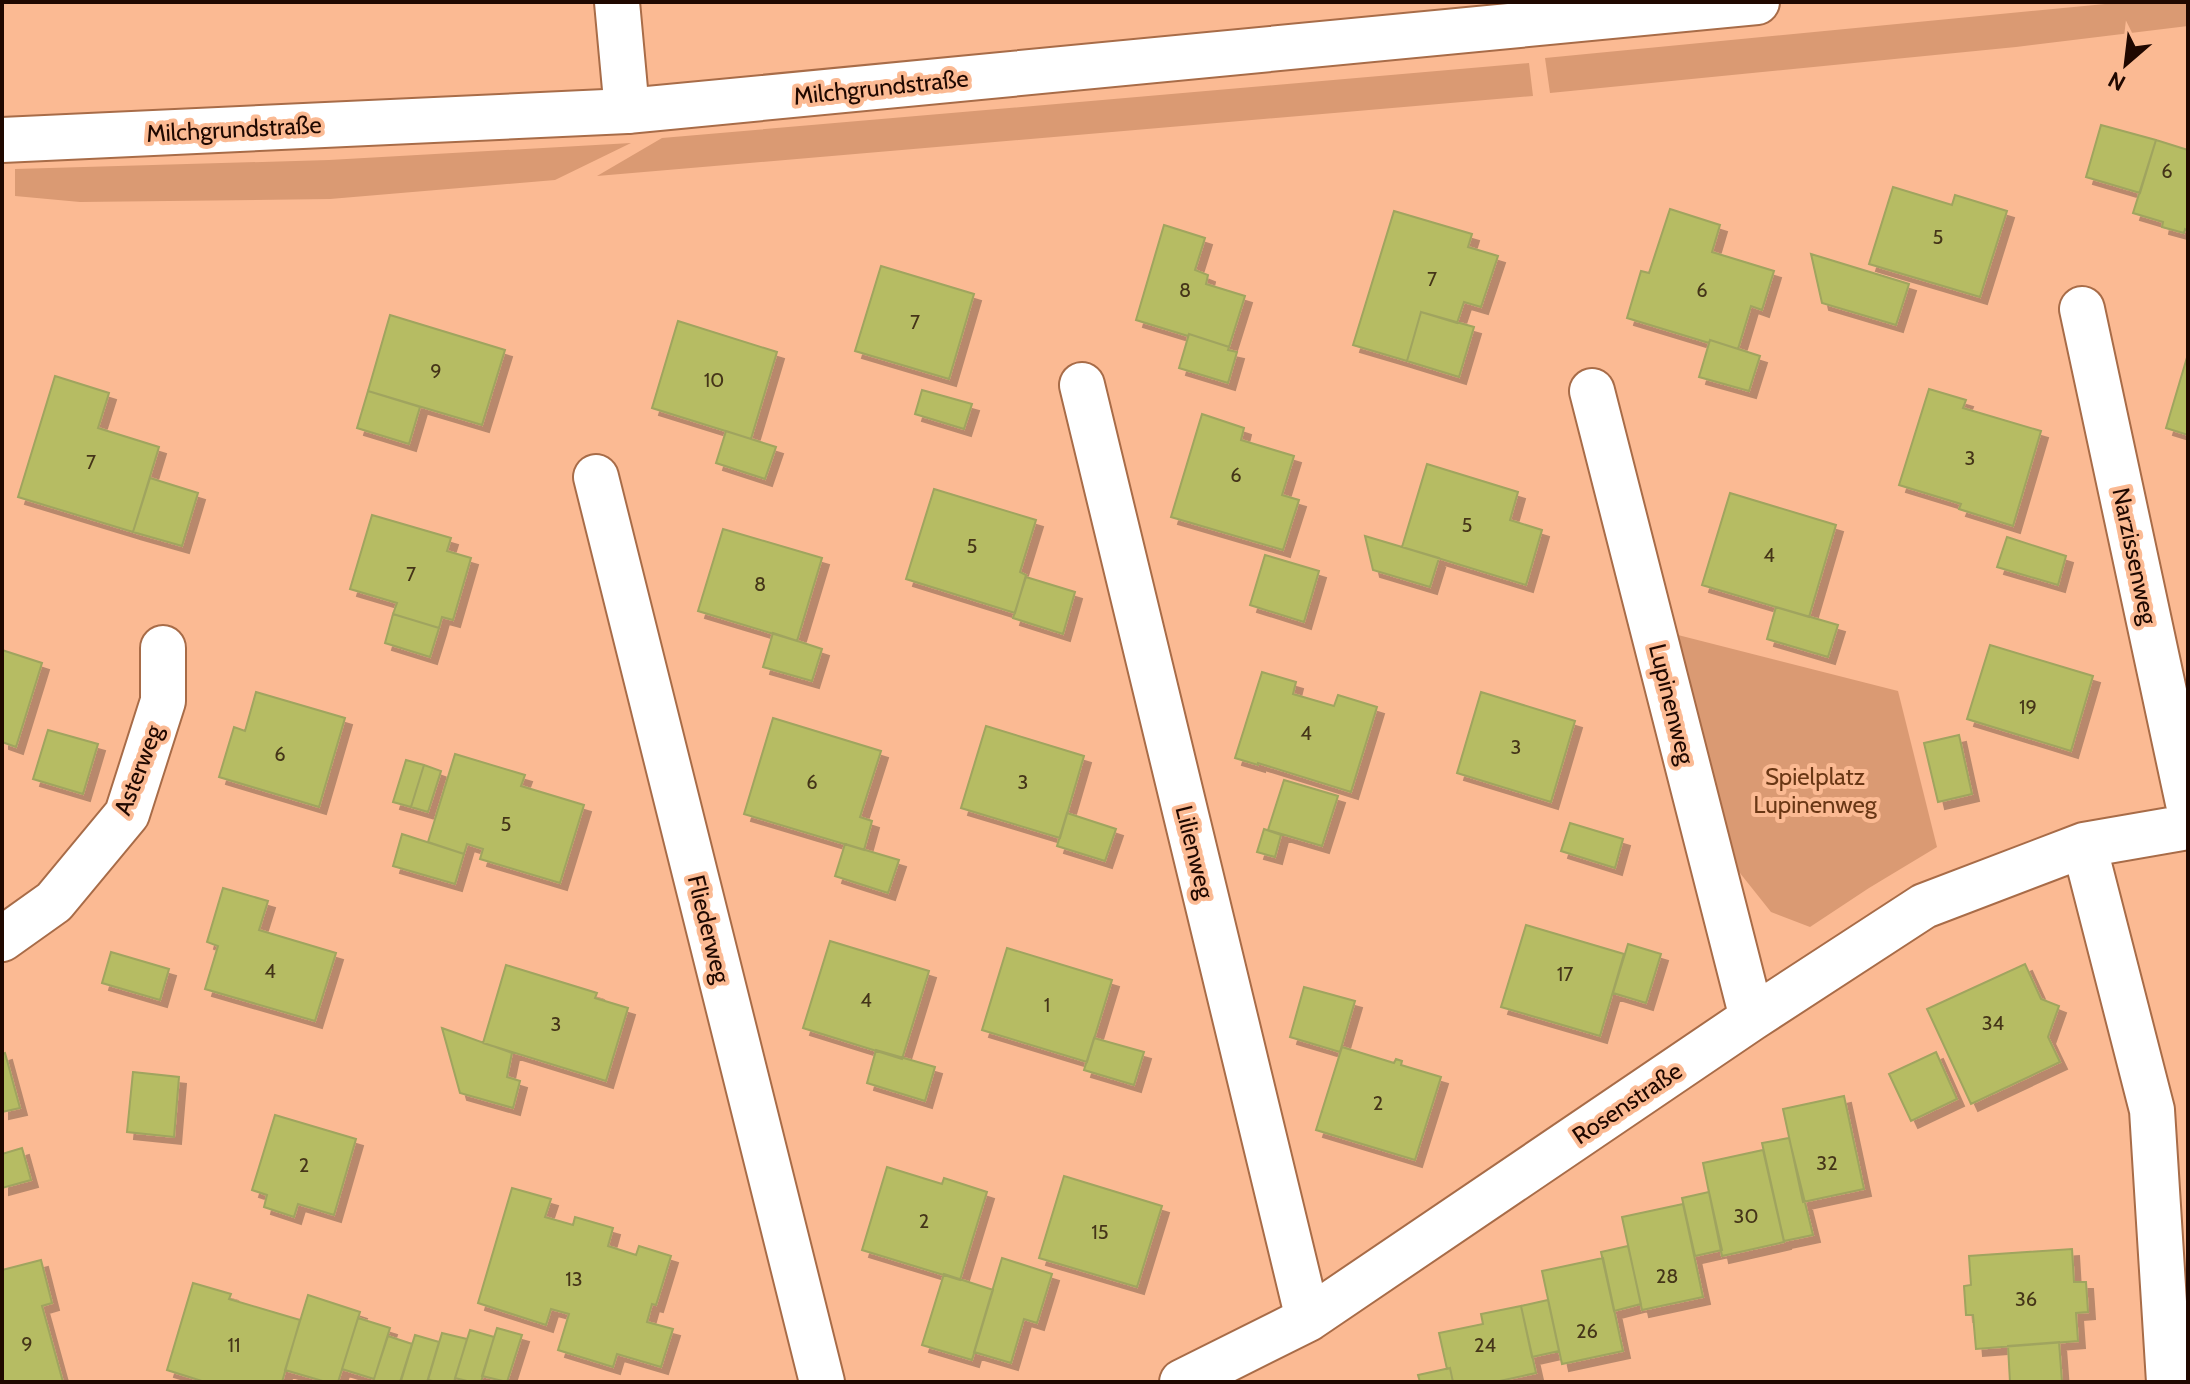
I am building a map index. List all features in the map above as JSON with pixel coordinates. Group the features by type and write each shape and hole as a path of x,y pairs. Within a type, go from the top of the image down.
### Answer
{"street":[{"path":"617,2 627,111"},
{"name":"Milchgrundstraße","path":"2,140 627,111 1536,13 1757,2"},
{"name":"Narzissenweg","path":"2082,309 2188,803"},
{"name":"Lilienweg","path":"1082,385 1308,1319"},
{"name":"Lupinenweg","path":"1592,391 1752,1018"},
{"name":"Fliederweg","path":"596,477 822,1382"},
{"name":"Asterweg","path":"2,939 54,902 127,814 163,701 163,648"},
{"name":"Rosenstraße","path":"1182,1382 1308,1319 1752,1018 1924,906 2084,845 2188,827"},
{"path":"2084,845 2152,1110 2169,1382"}],"green space":[{"path":"2126,2 2188,2 2188,26 2016,47 1550,93 1545,58"},
{"path":"1529,63 1533,96 597,176 662,138"},
{"path":"631,143 555,180 330,199 80,202 15,196 15,169 329,160"},
{"name":"Spielplatz Lupinenweg","path":"1674,634 1898,691 1937,847 1810,927 1771,912 1720,848"}],"building":[{"path":"2101,125 2156,140 2140,193 2086,177"},
{"path":"2156,140 2188,150 2188,231 2185,229 2184,233 2162,227 2163,222 2133,213"},
{"path":"1893,187 1952,205 1955,195 2007,211 1980,297 1869,264"},
{"path":"1670,209 1720,225 1712,252 1774,271 1762,310 1751,306 1738,349 1627,318 1641,271 1649,273"},
{"path":"1394,211 1472,234 1468,247 1498,256 1481,307 1464,302 1457,323 1421,312 1407,361 1353,345"},
{"path":"1164,225 1205,238 1195,270 1208,275 1206,284 1245,296 1229,347 1136,320"},
{"path":"1811,254 1909,284 1896,325 1822,303"},
{"path":"881,266 974,294 949,379 855,351"},
{"path":"1421,312 1474,327 1459,377 1407,361"},
{"path":"390,315 505,350 482,425 368,391"},
{"path":"678,321 777,352 751,439 652,408"},
{"path":"1189,334 1237,352 1228,383 1179,368"},
{"path":"1710,340 1760,356 1749,391 1699,377"},
{"path":"2188,354 2188,435 2166,428"},
{"path":"55,376 109,393 98,428 159,447 133,532 18,497"},
{"path":"1929,389 1966,400 1963,408 2041,431 2013,526 1959,509 1961,504 1899,485"},
{"path":"922,390 972,404 964,429 915,414"},
{"path":"368,391 420,407 409,444 357,428"},
{"path":"1202,414 1244,428 1241,440 1294,456 1282,495 1299,500 1283,550 1171,517"},
{"path":"726,431 776,447 765,479 716,463"},
{"path":"1427,464 1518,492 1510,520 1542,530 1526,585 1402,547"},
{"path":"150,478 198,493 182,546 133,532"},
{"path":"934,489 1036,520 1020,572 1026,575 1015,613 906,579"},
{"path":"1730,493 1836,525 1809,617 1702,585"},
{"path":"372,515 451,538 447,551 471,558 453,620 442,617 439,628 393,614 397,603 350,589"},
{"path":"723,529 822,558 797,641 698,611"},
{"path":"1365,536 1439,558 1430,587 1373,570"},
{"path":"2007,537 2066,556 2058,585 1997,567"},
{"path":"1265,555 1319,571 1304,622 1250,605"},
{"path":"1026,577 1075,592 1063,634 1013,618"},
{"path":"1776,607 1838,625 1828,657 1767,639"},
{"path":"393,614 439,628 430,657 385,643"},
{"path":"773,633 822,649 812,681 763,667"},
{"path":"1990,645 2093,676 2071,751 1967,719"},
{"path":"2,650 42,663 16,747 2,742"},
{"path":"1262,672 1296,682 1293,694 1334,706 1338,695 1377,707 1351,792 1235,758"},
{"path":"256,692 345,718 319,807 219,777 234,727 245,731"},
{"path":"1481,692 1575,721 1551,802 1457,773"},
{"path":"773,718 881,751 860,817 872,821 864,850 744,814"},
{"path":"986,726 1084,756 1060,838 961,808"},
{"path":"48,730 98,744 83,794 33,779"},
{"path":"1959,735 1972,794 1938,802 1924,743"},
{"path":"455,754 525,775 521,786 584,805 560,883 480,859 483,849 467,844 464,854 428,842"},
{"path":"406,760 424,765 411,807 393,802"},
{"path":"424,765 441,771 428,812 411,807"},
{"path":"1284,780 1338,796 1322,846 1268,830"},
{"path":"1067,813 1116,829 1105,861 1057,846"},
{"path":"1570,823 1623,839 1615,868 1561,851"},
{"path":"1264,829 1281,835 1275,857 1257,852"},
{"path":"402,834 464,854 455,884 393,866"},
{"path":"845,844 899,860 888,893 835,876"},
{"path":"223,888 268,901 259,930 336,953 315,1021 205,989 218,946 207,942"},
{"path":"1526,925 1624,954 1600,1036 1501,1007"},
{"path":"830,941 929,971 902,1059 803,1028"},
{"path":"1628,944 1661,954 1646,1003 1613,993"},
{"path":"1007,948 1112,980 1087,1062 982,1030"},
{"path":"111,952 169,969 160,1000 102,983"},
{"path":"2025,964 2041,999 2059,1006 2048,1037 2060,1062 1971,1104 1927,1009"},
{"path":"506,965 597,993 595,998 628,1008 606,1081 483,1043"},
{"path":"1304,987 1355,1001 1340,1052 1290,1037"},
{"path":"442,1028 512,1053 507,1077 520,1081 513,1108 460,1093"},
{"path":"1094,1038 1144,1052 1134,1085 1084,1070"},
{"path":"1342,1047 1394,1063 1396,1059 1402,1061 1401,1065 1441,1077 1415,1160 1316,1130"},
{"path":"876,1050 935,1067 925,1101 867,1083"},
{"path":"1936,1052 1957,1099 1911,1121 1889,1074"},
{"path":"5,1053 20,1108 2,1112 2,1054"},
{"path":"133,1072 179,1077 174,1137 127,1132"},
{"path":"1844,1096 1864,1189 1803,1202 1783,1109"},
{"path":"275,1115 356,1139 334,1215 298,1204 294,1217 264,1207 267,1195 252,1190"},
{"path":"1789,1138 1813,1235 1784,1241 1762,1143"},
{"path":"22,1148 31,1180 2,1188 2,1154"},
{"path":"1763,1150 1784,1242 1722,1256 1703,1163"},
{"path":"887,1167 942,1184 944,1178 987,1192 960,1280 862,1250"},
{"path":"1064,1176 1162,1206 1137,1287 1039,1258"},
{"path":"512,1188 551,1199 545,1217 573,1225 575,1217 613,1228 608,1246 636,1255 639,1246 671,1256 656,1305 652,1304 647,1322 673,1329 661,1367 617,1354 613,1367 558,1350 569,1314 551,1309 546,1325 478,1303"},
{"path":"1709,1192 1722,1250 1695,1256 1682,1198"},
{"path":"1683,1204 1703,1297 1642,1310 1622,1217"},
{"path":"1628,1246 1641,1304 1614,1311 1601,1252"},
{"path":"2072,1249 2074,1282 2086,1282 2088,1312 2076,1313 2078,1341 1976,1349 1973,1315 1966,1315 1964,1286 1971,1285 1969,1256"},
{"path":"1002,1258 1052,1274 1037,1323 1024,1319 1011,1363 974,1352"},
{"path":"1603,1258 1623,1351 1562,1364 1542,1271"},
{"path":"41,1260 52,1303 42,1306 63,1382 2,1382 2,1270"},
{"path":"944,1274 993,1290 972,1360 922,1345"},
{"path":"193,1283 231,1294 229,1299 300,1320 282,1382 205,1382 167,1370"},
{"path":"308,1295 360,1312 338,1382 326,1382 285,1370"},
{"path":"1548,1300 1559,1351 1532,1357 1521,1306"},
{"path":"1521,1306 1536,1373 1495,1382 1453,1382 1439,1333 1483,1324 1481,1314"},
{"path":"358,1318 390,1328 374,1379 342,1369"},
{"path":"497,1328 522,1335 507,1382 482,1376"},
{"path":"470,1330 494,1337 481,1382 455,1378"},
{"path":"442,1333 467,1339 454,1382 428,1380"},
{"path":"415,1335 439,1342 427,1382 401,1381"},
{"path":"388,1336 412,1344 400,1382 373,1382"},
{"path":"2059,1342 2062,1382 2010,1382 2008,1346"},
{"path":"1450,1368 1453,1382 1420,1382 1418,1375"}]}
